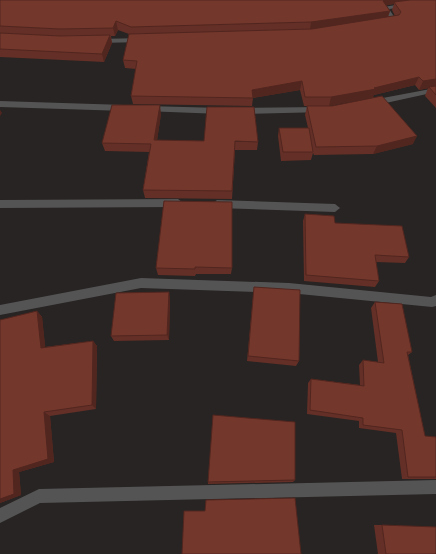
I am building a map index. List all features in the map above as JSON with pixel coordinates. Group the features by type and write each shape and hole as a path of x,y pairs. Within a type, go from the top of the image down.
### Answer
{"street":[{"path":"379,23 394,21 385,8 436,1"},
{"path":"86,41 152,40"},
{"path":"363,105 436,90"},
{"path":"0,104 216,111 329,110"},
{"path":"0,204 185,203"},
{"path":"208,203 335,208"},
{"path":"0,310 141,283 289,288 432,302 436,300"},
{"path":"0,516 39,496 436,487"}],"building":[{"path":"0,0 384,0 383,1 390,11 311,22 131,27 116,21 113,28 60,29 0,26"},
{"path":"410,0 436,0 436,79 423,81 419,77 374,88 376,89 331,97 305,97 302,81 252,90 253,98 131,96 137,61 123,60 129,34 312,29 399,15 401,12 394,2"},
{"path":"0,33 60,36 110,35 102,54 0,49"},
{"path":"436,86 436,95 429,87"},
{"path":"382,96 417,136 377,146 316,147 307,106 332,106"},
{"path":"112,105 160,105 154,140 204,141 207,107 254,107 258,142 235,141 232,191 143,190 151,144 102,143"},
{"path":"279,128 309,128 313,152 283,152"},
{"path":"164,201 232,202 232,268 156,268"},
{"path":"305,214 334,216 335,223 402,226 409,257 375,255 379,281 306,275"},
{"path":"254,287 300,290 299,361 248,356"},
{"path":"169,292 167,335 111,336 116,293"},
{"path":"375,302 402,304 412,352 407,352 425,436 436,437 436,477 408,477 402,430 363,425 363,418 310,410 311,379 364,386 363,360 384,363"},
{"path":"37,311 41,348 93,341 92,405 44,412 48,459 13,470 14,494 0,499 0,320"},
{"path":"213,415 295,422 295,480 208,482"},
{"path":"295,498 301,554 182,554 184,511 205,511 206,500"},
{"path":"382,525 436,527 436,554 386,554"}]}
